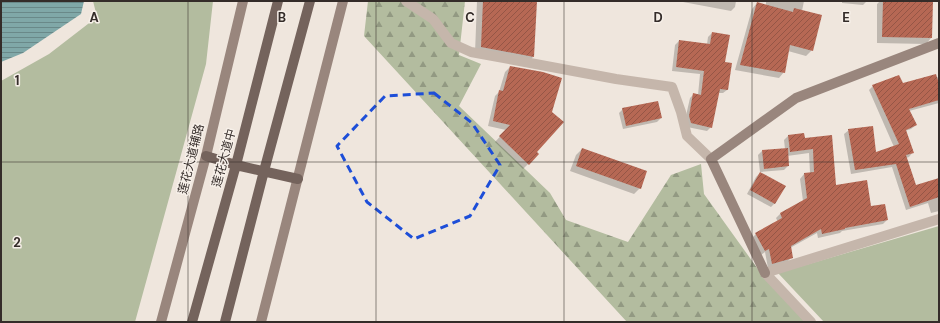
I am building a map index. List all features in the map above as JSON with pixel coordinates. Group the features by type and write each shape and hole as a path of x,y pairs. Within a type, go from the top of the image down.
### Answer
{"main road":[{"name":"莲花大道中","path":"192,322 236,165 278,1"},
{"path":"225,322 310,1"},
{"path":"206,156 298,180"}],"street":[{"name":"莲花大道辅路","path":"161,322 206,156 244,1"},
{"path":"261,322 343,1"},
{"path":"406,1 433,19 451,43 471,52 616,79 672,87 681,112 687,136 711,160 765,272 811,322"},
{"path":"711,160 796,98 939,43"},
{"path":"765,272 939,219"}],"highlighted area":[{"path":"434,93 472,123 500,165 470,216 414,239 367,202 337,146 385,96"}],"green space":[{"path":"93,1 213,1 206,64 135,322 1,322 1,81 49,54 97,17"},
{"path":"368,1 465,1 459,55 481,64 459,106 550,193 566,220 628,242 671,175 701,164 704,194 760,272 805,322 627,322 364,36"},
{"path":"939,226 939,322 824,322 778,273"}],"water":[{"path":"1,1 84,1 81,14 23,53 1,62"}],"building":[{"path":"483,1 537,1 534,57 481,47"},
{"path":"883,1 933,1 932,38 882,37"},
{"path":"757,2 793,12 794,8 822,15 813,51 790,45 785,73 740,65"},
{"path":"712,32 730,35 725,62 732,63 728,90 720,89 712,128 691,123 689,116 693,93 701,95 704,71 676,67 679,40 710,44"},
{"path":"510,66 543,72 562,78 552,112 564,122 537,152 539,154 529,165 499,136 510,125 493,121 499,90 503,91"},
{"path":"936,74 939,84 939,100 909,109 917,125 906,130 914,153 906,155 916,185 939,178 939,197 910,207 896,164 855,170 848,129 873,126 876,152 899,144 872,85 899,75 903,83"},
{"path":"658,101 662,118 626,126 622,108"},
{"path":"804,133 805,138 832,135 836,185 867,180 871,206 885,204 888,220 822,234 821,229 791,246 793,258 772,264 769,249 765,251 755,233 782,218 780,213 807,198 804,173 814,172 813,149 790,152 788,135"},
{"path":"582,148 647,171 641,189 576,166"},
{"path":"788,148 789,166 764,169 762,150"},
{"path":"760,172 786,186 775,204 750,190"}]}
